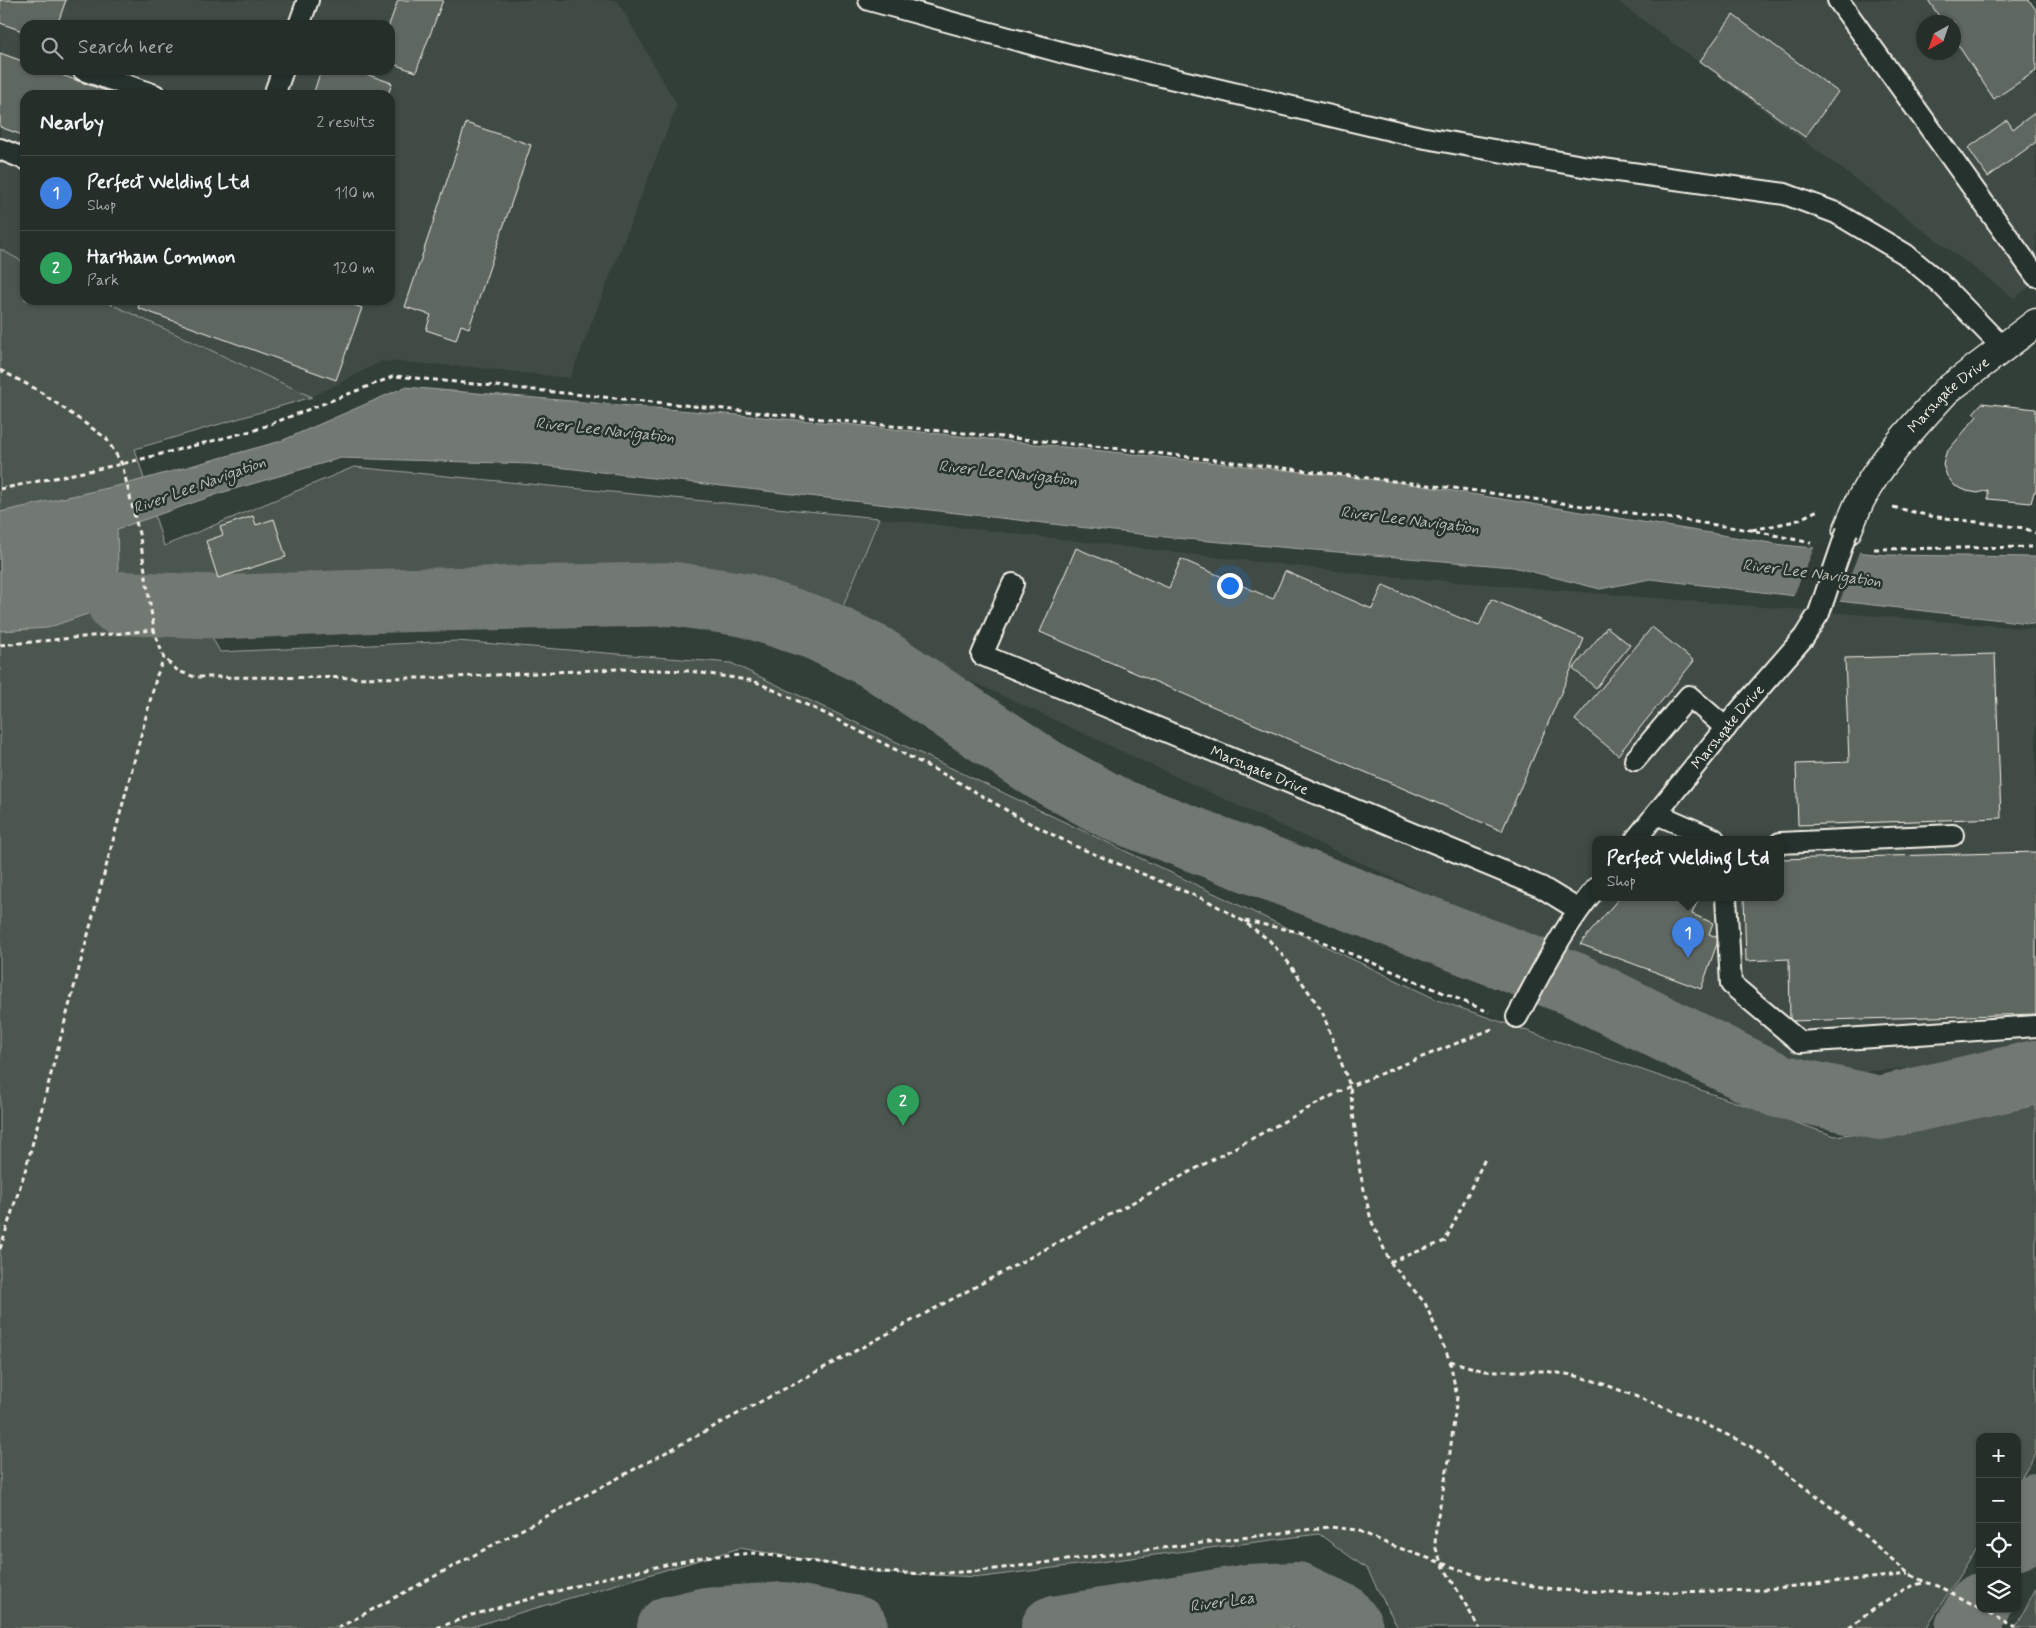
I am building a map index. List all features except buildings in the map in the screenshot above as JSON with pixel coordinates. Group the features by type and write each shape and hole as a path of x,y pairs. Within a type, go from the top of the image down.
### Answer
{"street":[{"name":"Marshgate Drive","path":"1847,531 1861,498 1895,450 1946,392 2036,323"}],"lane":[{"path":"301,20 308,0"},
{"path":"869,0 1068,54 1420,137 1588,167 1785,194 1836,213 1905,254 1941,284 2003,348"},
{"path":"1838,0 2036,276"},
{"path":"97,75 141,90"},
{"path":"276,90 281,75"},
{"path":"0,149 20,157"},
{"name":"Marshgate Drive","path":"1639,836 1726,728 1804,637 1819,613 1847,531"},
{"name":"Marshgate Drive","path":"1013,584 982,655 1541,887 1577,909"},
{"path":"1635,760 1690,696 1726,728"},
{"path":"1657,814 1707,836"},
{"path":"1784,842 1953,835"},
{"path":"1517,1017 1577,909 1592,892"},
{"path":"1726,901 1731,984 1800,1042 2036,1026"}],"path":[{"path":"0,370 36,389 106,438 122,464 140,538 154,630 164,658 178,671 195,678 263,679 319,676 432,678 617,669 689,671 754,681 820,711 954,779 1020,818 1075,846 1208,901 1243,921 1269,940 1288,962 1322,1011 1350,1086 1360,1172 1371,1220 1390,1262 1425,1302 1450,1361 1457,1397 1449,1460 1436,1525 1435,1546 1441,1562 1479,1628"},
{"path":"0,489 122,464 255,430 395,376 1122,449 1470,490 1751,530 1811,544"},
{"path":"1861,498 1930,516 2024,528 2036,533"},
{"path":"1873,548 2036,547"},
{"path":"0,645 154,630"},
{"path":"0,1249 26,1168 157,675 164,658"},
{"path":"1243,921 1299,932 1486,1011 1517,1017"},
{"path":"338,1628 1350,1086 1517,1017"},
{"path":"1390,1262 1445,1241 1485,1160"},
{"path":"1450,1361 1484,1371 1544,1371 1573,1375 1602,1383 1699,1421 1750,1446 1836,1511 1909,1574 1976,1607"},
{"path":"438,1628 472,1615 604,1578 703,1557 756,1553 886,1572 924,1574 979,1571 1329,1527 1357,1530 1388,1544 1484,1578 1560,1590 1632,1593 1757,1590 1909,1574"},
{"path":"1850,1628 1901,1591 1927,1583"},
{"path":"1988,1613 2016,1628"}],"shaded area":[{"path":"0,0 617,0 677,105 570,378 471,367 382,361 312,397 113,305 395,305 395,90 20,90 20,260 0,249"},
{"path":"1616,0 2022,0 2036,20 2036,283 2014,298"},
{"path":"0,249 20,260 20,305 113,305 312,397 135,449 164,546 354,467 879,518 838,619 771,590 664,575 509,576 250,591 187,590 220,652 457,641 731,663 1440,1001 1835,1136 1986,1116 2036,1105 2036,1453 2021,1477 2021,1433 1976,1433 1976,1549 1926,1628 1398,1628 1367,1569 1319,1534 983,1577 881,1573 740,1548 468,1628 0,1628"},
{"path":"879,518 1372,575 2036,629 2036,1042 1929,1066 1818,1076 838,619"},
{"path":"2036,1588 2036,1628 2015,1628"},
{"path":"1252,1622 1294,1628 1218,1628"}],"water":[{"name":"River Lee Navigation","path":"405,387 845,424 1398,482 1783,545 1886,555 2036,557 2036,624 1650,579 1600,589 1513,567 1174,538 531,464 341,458 224,492 117,529 119,603 47,628 0,631 0,512 126,484 281,441"}],"pier":[{"path":"1815,546 1860,550 1839,603 1793,597"}],"waterway":[{"path":"119,603 229,607 372,601 674,594 746,605 818,629 875,657 1044,770 1117,810 1573,984 1779,1086 1880,1108 2036,1072"},
{"name":"River Lea","path":"2021,1531 2036,1505"},
{"name":"River Lea","path":"1053,1628 1248,1596 1297,1594 1341,1615 1351,1628"},
{"name":"River Lea","path":"1967,1628 1976,1612"},
{"name":"River Lea","path":"669,1628 707,1619 784,1614 856,1628"}],"place":[{"name":"Perfect Welding Ltd","path":"1688,958"},
{"name":"Hartham Common","path":"903,1126"}]}
